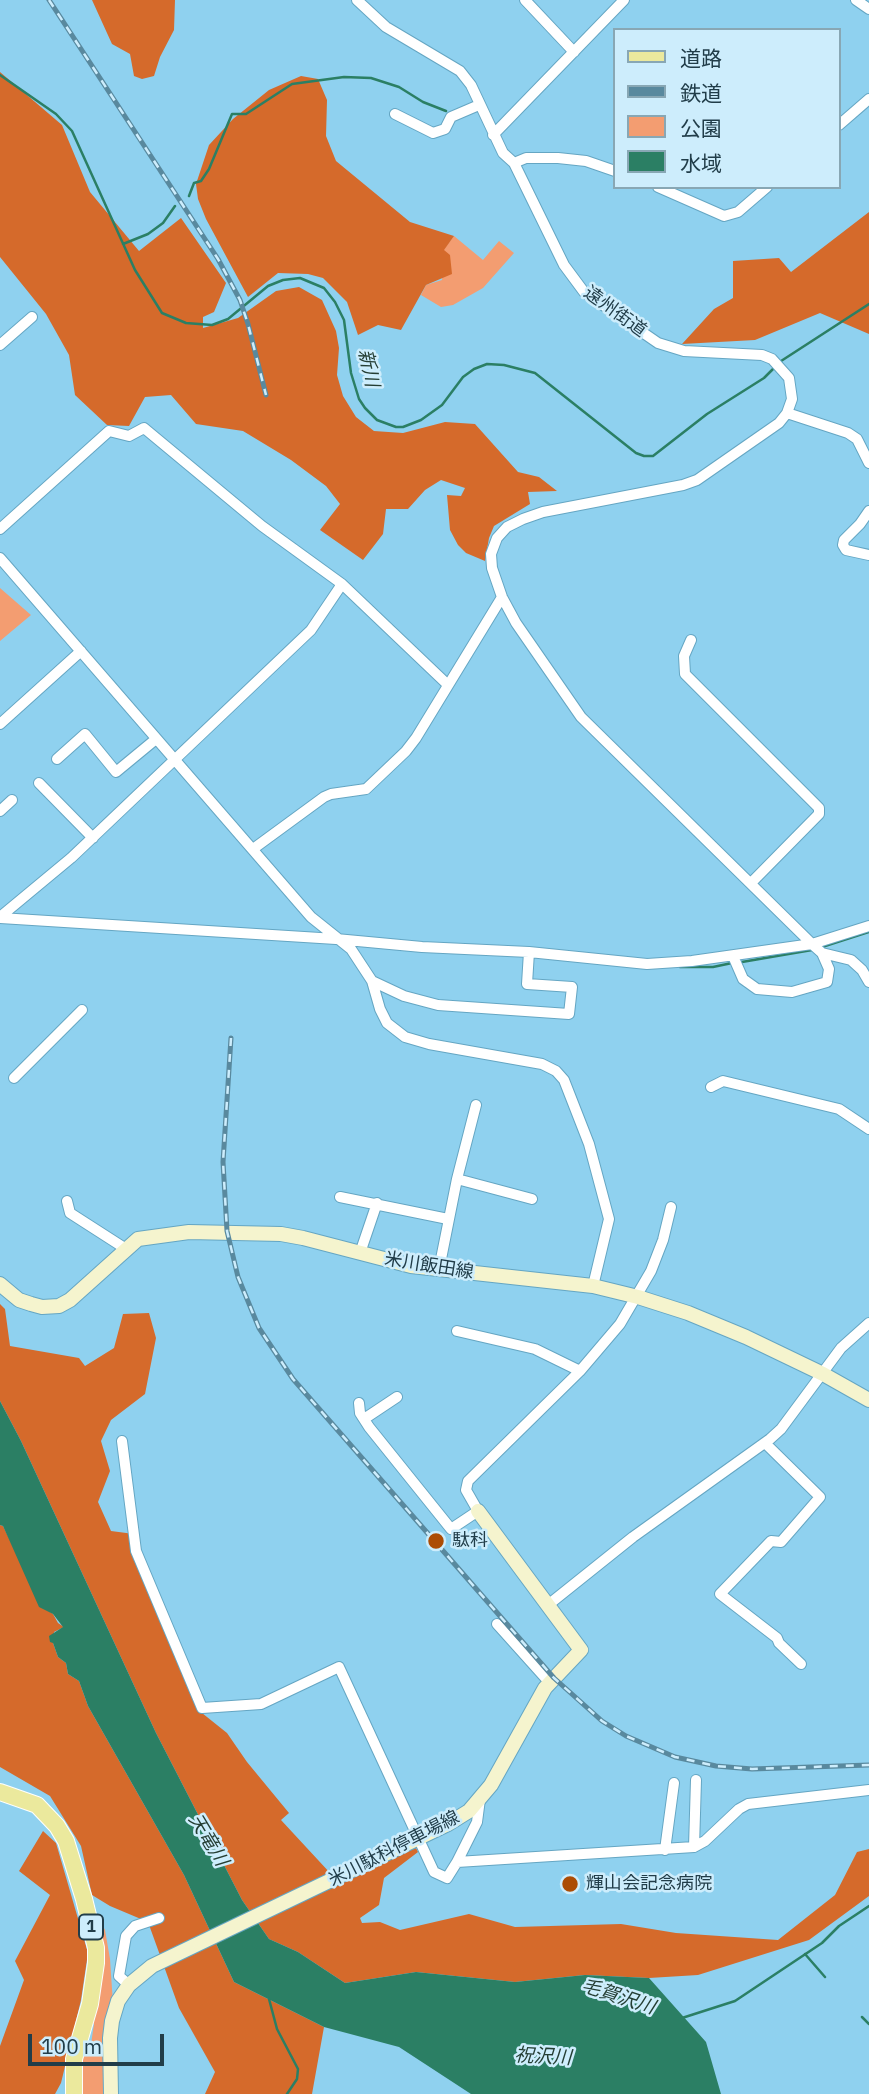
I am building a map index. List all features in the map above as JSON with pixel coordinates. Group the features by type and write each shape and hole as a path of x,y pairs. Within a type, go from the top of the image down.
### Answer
{"main road":[{"name":"米川飯田線","path":"0,1284 19,1300 41,1307 59,1306 70,1300 138,1240 156,1235 227,1231 303,1238 411,1266 593,1286 638,1297 713,1323 823,1374 869,1400"},
{"name":"米川駄科停車場線","path":"111,2094 112,2021 118,2000 129,1984 152,1966 448,1824 469,1811 491,1785 549,1682 581,1650 478,1511"},
{"name":"1","path":"2,1794 37,1805 53,1821 66,1841 96,1948 90,2004 74,2059 74,2094"}],"street":[{"name":"遠州街道","path":"357,0 386,27 460,71 471,85 493,135 503,153 513,163 564,265 584,292 658,343 684,351 762,355 772,359 789,379 792,399 787,414"},
{"path":"525,0 574,52"},
{"path":"493,135 624,0"},
{"path":"856,0 869,9"},
{"path":"841,123 869,100"},
{"path":"396,114 433,133 445,130 451,117 479,105"},
{"path":"513,163 526,158 558,158 586,161 614,171"},
{"path":"663,189 724,216 738,212 765,189"},
{"path":"0,345 32,317"},
{"path":"733,956 743,979 757,989 792,992 827,982 829,970 822,953 581,717 516,623 502,597 492,568 491,554 497,538 507,527 543,512 697,480 770,430 787,414 848,433 858,439 869,463"},
{"path":"0,529 109,431 129,436 144,428 262,526 342,584 448,685"},
{"path":"869,511 844,540 843,545 846,550 869,555"},
{"path":"0,558 311,917 351,949 372,981 387,1023 405,1037 429,1044 542,1064 556,1071 564,1080 589,1144 609,1219 593,1286"},
{"path":"0,917 93,838 311,630 342,584"},
{"path":"253,849 324,797 366,789 416,738 502,597"},
{"path":"691,640 684,656 685,674 819,808 819,814 751,883"},
{"path":"0,724 81,651"},
{"path":"57,759 85,734 116,772 156,739"},
{"path":"39,783 93,838"},
{"path":"0,811 12,800"},
{"path":"0,917 529,952 647,964 733,956 812,944 869,926"},
{"path":"372,981 404,996 438,1005 569,1014 572,987 527,984 529,952"},
{"path":"822,953 851,960 862,970 869,982"},
{"path":"14,1078 82,1010"},
{"path":"711,1087 723,1081 839,1109 869,1129"},
{"path":"439,1269 457,1179 476,1105"},
{"path":"457,1179 532,1199"},
{"path":"340,1197 448,1219"},
{"path":"67,1201 70,1213 125,1249"},
{"path":"359,1253 377,1203"},
{"path":"359,1403 359,1413 451,1529 478,1511 466,1490 468,1481 580,1371 620,1324 638,1297 656,1260 671,1207"},
{"path":"548,1605 633,1537 781,1429 841,1348 869,1323"},
{"path":"457,1331 536,1349 580,1371"},
{"path":"364,1419 397,1398"},
{"path":"122,1441 128,1470 136,1551 202,1708 261,1704 340,1667 434,1872 447,1878 477,1822 480,1799"},
{"path":"765,1443 820,1497 781,1542 771,1541 720,1594 777,1638 785,1650 801,1664"},
{"path":"497,1624 549,1682"},
{"path":"694,1847 696,1780"},
{"path":"665,1850 674,1783"},
{"path":"457,1862 694,1847 705,1841 748,1804 869,1790"},
{"path":"129,1984 119,1976 126,1936 135,1926 159,1919"}],"green space":[{"path":"454,236 483,260 499,241 514,253 483,288 453,305 441,307 421,295 426,285 442,280 443,250"},
{"path":"0,588 31,615 0,641"},
{"path":"99,1918 105,1930 110,1959 113,2004 105,2094 81,2094 79,2075 82,2050 90,2051 94,2024 91,2022 95,1919"}],"shaded area":[{"path":"92,0 175,0 174,30 154,76 142,79 134,76 130,54 112,44"},
{"path":"0,72 62,125 90,192 139,251 181,218 226,283 214,312 203,317 203,328 238,318 276,291 299,287 322,300 336,331 339,348 337,375 343,396 356,417 374,431 403,433 445,422 475,424 518,472 539,477 557,491 528,492 530,504 494,526 485,561 466,553 450,530 447,495 461,496 465,488 441,480 425,490 408,509 386,509 383,534 363,560 320,530 340,504 326,486 291,460 243,431 196,424 171,395 145,397 129,426 107,425 75,395 69,355 46,314 0,257"},
{"path":"301,76 318,79 327,100 326,136 336,161 410,222 454,236 444,250 450,255 452,274 426,285 401,330 378,325 358,335 347,302 323,278 308,274 278,273 248,297 198,199 196,184 209,145 233,119 269,90"},
{"path":"869,212 869,334 820,313 755,340 682,344 714,309 733,298 733,261 779,258 791,272"},
{"path":"0,1304 5,1309 10,1346 79,1358 85,1366 114,1348 123,1314 149,1313 156,1338 145,1394 111,1420 101,1441 110,1471 98,1502 111,1531 134,1534 135,1552 197,1709 227,1733 289,1813 281,1820 331,1874 333,1883 416,1848 418,1852 384,1878 379,1905 360,1918 362,1923 380,1922 400,1930 469,1914 515,1927 621,1924 676,1933 778,1940 835,1895 857,1852 869,1849 869,1896 809,1940 698,1975 649,1978 585,1975 515,1982 416,1972 345,1983 298,1952 269,1939 242,1900 156,1733 0,1401"},
{"path":"0,1525 3,1526 43,1607 64,1627 54,1632 53,1643 58,1657 66,1663 68,1674 79,1681 88,1706 184,1875 234,1982 324,2027 312,2094 205,2094 215,2072 179,2008 148,1922 92,1895 81,1846 50,1796 0,1767"},
{"path":"43,1831 56,1843 88,1953 81,2000 61,2083 55,2094 0,2094 0,2046 24,1980 15,1961 50,1895 19,1871"}],"water":[{"path":"0,1401 156,1733 242,1900 269,1939 298,1952 345,1983 416,1972 515,1982 585,1975 649,1978 706,2042 721,2094 471,2094 399,2047 324,2027 234,1982 184,1875 88,1706 79,1681 68,1674 66,1663 58,1657 53,1643 50,1642 49,1636 63,1627 53,1614 39,1607 3,1526 0,1525"}],"waterway":[{"name":"新川","path":"0,75 56,114 72,131 135,270 162,313 186,323 212,325 228,319 268,286 283,280 300,278 324,288 344,320 351,373 359,399 377,420 396,427 421,420 442,405 463,377 474,369 487,364 504,365 535,373 636,453 653,456 707,414 764,378 774,368"},
{"path":"189,196 194,183 201,181 209,169 232,114 246,114 292,84 344,77 371,78 399,87 423,102 446,111"},
{"path":"123,244 148,234 163,223 175,206"},
{"name":"新川","path":"778,363 869,304"},
{"path":"822,947 869,932"},
{"path":"742,962 812,950"},
{"path":"680,967 713,967 732,963"},
{"name":"毛賀沢川","path":"682,2018 735,2001 822,1943 839,1926 869,1906"},
{"path":"805,1954 825,1977"},
{"path":"269,1999 277,2029 298,2069 297,2079 287,2094"},
{"path":"862,2017 869,2024"}],"railway":[{"path":"49,0 218,259 240,300 266,395"},
{"path":"231,1038 223,1162 227,1231 238,1277 259,1328 293,1379 554,1678 602,1721 626,1736 675,1757 716,1766 752,1769 869,1765"}],"place":[{"name":"駄科","path":"436,1541"},
{"name":"輝山会記念病院","path":"570,1884"}],"water label":[{"name":"天竜川","path":"208,1840"},
{"name":"祝沢川","path":"543,2057"}]}
